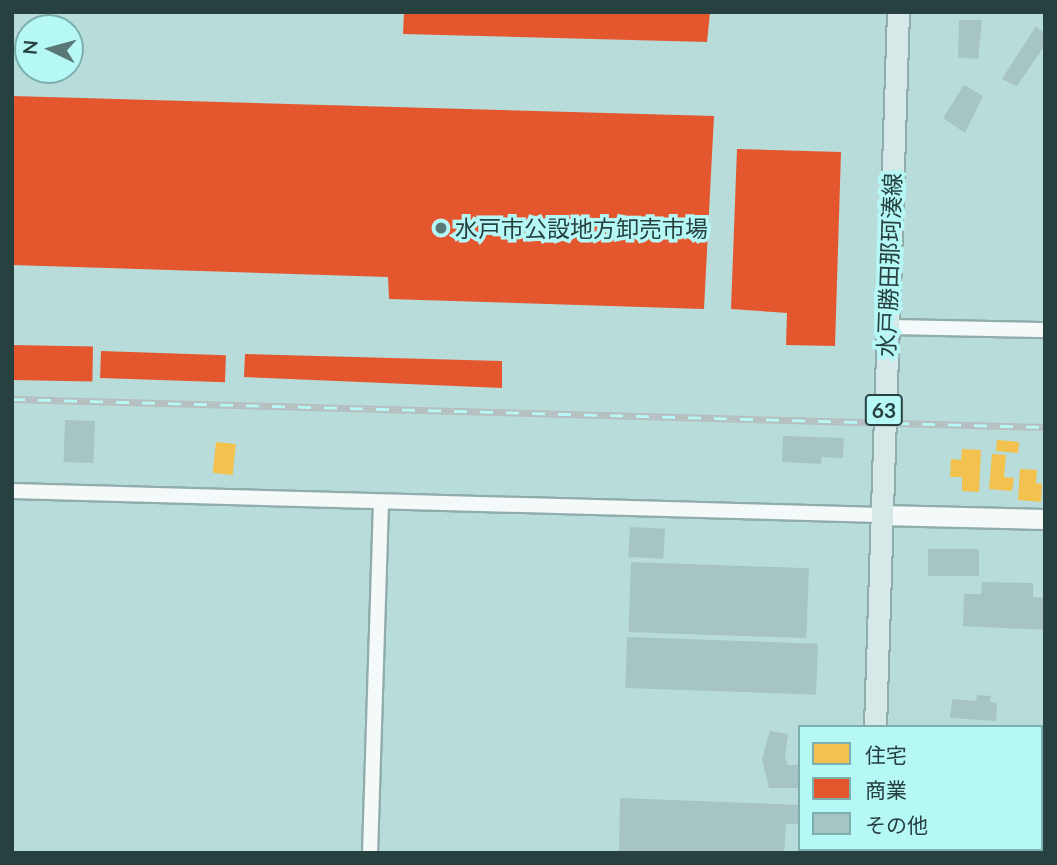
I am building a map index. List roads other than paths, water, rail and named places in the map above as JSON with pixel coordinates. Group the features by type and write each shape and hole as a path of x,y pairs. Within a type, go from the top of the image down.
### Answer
{"main road":[{"name":"水戸勝田那珂湊線","path":"875,725 898,12"}],"street":[{"path":"887,327 1045,330"},
{"path":"12,491 1045,519"},
{"path":"370,853 381,502"}],"railway":[{"path":"12,399 1045,427"}],"place":[{"name":"水戸市公設地方卸売市場","path":"441,228"}]}
